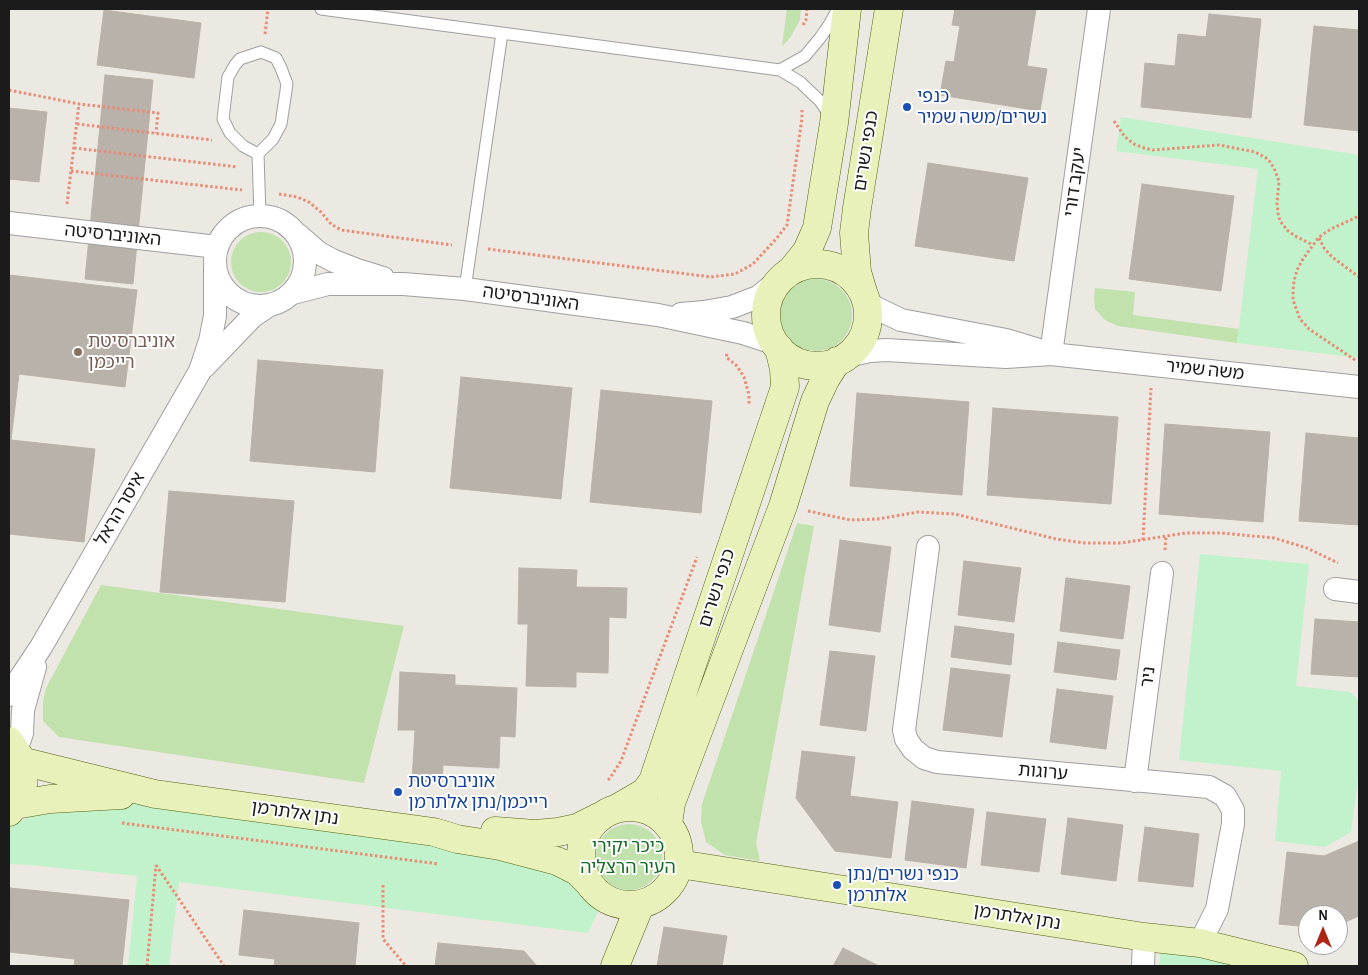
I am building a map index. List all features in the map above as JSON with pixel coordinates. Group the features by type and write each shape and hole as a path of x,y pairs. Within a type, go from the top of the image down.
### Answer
{"street":[{"name":"כנפי נשרים","path":"784,276 807,251 817,228 834,123 847,9"},
{"name":"כנפי נשרים","path":"865,298 858,272 854,233 888,9"},
{"name":"יעקב דורי","path":"1051,354 1099,9"},
{"path":"268,216 281,221 297,234 304,247 306,261 303,280 293,293 281,301 268,306 253,306 234,298 224,288 220,282 216,258 224,234 234,225 246,218 268,216"},
{"name":"האוניברסיטה","path":"9,223 64,230 216,258"},
{"name":"האוניברסיטה","path":"297,234 320,253 334,261 403,284"},
{"name":"איסר הראל","path":"9,695 41,647 200,371 210,341 215,316 216,258"},
{"path":"823,264 840,269 854,279 865,298 868,311 867,328 859,343 832,364 815,366 799,363 785,354 776,345 767,327 766,311 769,295 784,276 806,265 823,264"},
{"name":"האוניברסיטה","path":"658,316 704,312 732,307 758,297 784,276"},
{"name":"האוניברסיטה","path":"293,293 328,284 403,284 465,289 658,316 743,333 776,345"},
{"name":"משה שמיר","path":"865,298 876,308 901,320 1006,340 1051,354"},
{"name":"איסר הראל","path":"200,371 253,316 268,306"},
{"name":"כנפי נשרים","path":"608,813 645,792 653,781 785,387 784,369 776,345"},
{"name":"משה שמיר","path":"842,358 870,351 886,350 1006,357 1051,354 1359,387"},
{"name":"כנפי נשרים","path":"668,824 671,803 783,506 815,401 826,378 842,358"},
{"name":"ערוגות","path":"928,547 904,730 906,739 913,749 924,758 937,762 1209,787 1225,796 1234,810 1233,824 1218,909 1200,943"},
{"name":"ניר","path":"1135,781 1162,573"},
{"path":"1334,589 1359,592"},
{"name":"איסר הראל","path":"15,751 22,733 23,710 41,647"},
{"path":"12,808 20,795 23,784 23,772 15,751"},
{"name":"נתן אלתרמן","path":"15,751 155,794 434,832 457,839 500,846 556,861 577,871 588,882"},
{"name":"נתן אלתרמן","path":"12,808 50,799 155,794"},
{"path":"629,807 644,809 657,815 668,824 680,850 675,878 666,890 654,900 640,905 625,905 600,896 588,882 582,869 582,844 591,826 608,813 629,807"},
{"name":"נתן אלתרמן","path":"434,832 461,828 535,834 558,832 577,828 608,813"},
{"name":"נתן אלתרמן","path":"679,864 1144,937 1200,943 1294,966"},
{"path":"615,966 640,905"},
{"path":"1143,966 1144,937"}],"lane":[{"path":"321,9 780,70 800,82 820,101 834,123"},
{"path":"780,70 805,56 829,25 838,9"},
{"path":"465,289 502,33"},
{"path":"258,154 243,146 230,133 223,119 228,76 240,60 261,52 276,58 287,84 281,124 273,139 258,154 260,216"}],"path":[{"path":"263,42 268,9"},
{"path":"806,20 807,9"},
{"path":"279,194 297,197 309,202 331,224 341,230 711,277 735,274 753,264 776,240 786,225 802,118 802,99 792,90 800,82"},
{"path":"9,90 79,104 158,113 156,133"},
{"path":"64,230 79,104"},
{"path":"1114,121 1125,137 1134,144 1144,148 1153,150 1219,145 1255,152 1268,159 1279,181 1277,203 1280,221 1288,231 1313,245"},
{"path":"76,124 215,140"},
{"path":"74,148 238,167"},
{"path":"71,171 243,190"},
{"path":"1359,216 1331,228 1319,237 1303,259 1294,280 1293,300 1300,319 1308,328 1359,364"},
{"path":"1319,237 1324,248 1332,257 1359,277"},
{"path":"726,356 737,366 744,377 749,395 748,412"},
{"path":"1143,540 1153,364"},
{"path":"783,506 850,520 878,519 918,512 955,514 1056,539 1085,543 1120,543 1186,533 1222,533 1274,538 1307,548 1341,565"},
{"path":"603,783 610,778 621,762 700,550"},
{"path":"121,823 443,864"},
{"path":"147,966 156,864 224,966"},
{"path":"383,885 383,939 406,966"}],"green space":[{"path":"787,9 801,9 800,20 790,38 782,46"},
{"path":"1121,117 1359,155 1359,358 1237,343 1258,169 1116,151"},
{"path":"255,232 267,232 278,237 286,245 291,256 289,274 278,287 267,292 255,292 244,287 236,279 231,268 231,256 236,245 244,237"},
{"path":"816,279 836,285 846,295 852,315 846,335 836,345 816,351 796,345 786,335 780,315 786,295 796,285"},
{"path":"1095,288 1135,292 1133,315 1239,329 1237,343 1118,326 1105,320 1095,309"},
{"path":"797,523 814,526 756,843 760,861 725,855 706,842 701,822 702,804"},
{"path":"1200,554 1309,564 1296,686 1350,692 1359,701 1359,771 1351,832 1325,847 1275,841 1281,771 1179,760"},
{"path":"101,585 404,626 364,783 59,737 43,721 43,702 46,688"},
{"path":"114,802 166,805 490,852 552,868 588,895 600,908 588,933 179,882 169,966 128,966 137,876 9,864 9,828 12,825 40,813"},
{"name":"כיכר יקירי העיר הרצליה","path":"623,824 635,824 647,829 657,839 662,851 660,870 647,885 635,890 623,890 611,885 601,875 596,863 596,851 601,839 611,829"},
{"path":"1162,941 1268,966 1159,966"}],"building":[{"path":"955,9 1036,9 1027,66 1047,69 1040,111 940,95 946,61 954,62 960,26 952,25"},
{"path":"104,10 201,23 194,78 97,65"},
{"path":"1209,14 1261,19 1251,118 1141,107 1145,63 1175,66 1178,34 1206,37"},
{"path":"1314,26 1359,30 1359,131 1304,125"},
{"path":"105,75 153,80 133,284 85,279"},
{"path":"9,108 47,112 39,182 9,179"},
{"path":"928,163 1028,178 1014,261 915,246"},
{"path":"1142,184 1234,196 1221,291 1129,279"},
{"path":"9,275 137,290 125,387 19,374 11,440 95,449 84,542 9,534"},
{"path":"258,360 383,370 375,472 250,461"},
{"path":"461,377 572,388 561,499 450,488"},
{"path":"601,390 712,401 701,513 590,502"},
{"path":"857,393 969,402 962,495 850,486"},
{"path":"993,408 1118,417 1111,504 987,495"},
{"path":"1165,424 1270,432 1263,522 1159,514"},
{"path":"1306,433 1359,438 1359,525 1299,521"},
{"path":"169,491 294,501 285,602 160,592"},
{"path":"840,540 891,547 880,632 829,625"},
{"path":"964,561 1021,568 1014,622 958,615"},
{"path":"519,568 577,570 576,587 627,588 626,618 609,617 608,673 576,672 576,687 526,686 528,624 518,624"},
{"path":"1066,578 1130,586 1123,639 1060,631"},
{"path":"1315,619 1359,622 1359,677 1311,674"},
{"path":"955,626 1014,634 1011,665 951,657"},
{"path":"1058,642 1120,650 1116,680 1054,672"},
{"path":"830,651 875,656 866,731 820,725"},
{"path":"951,668 1010,675 1002,737 943,730"},
{"path":"400,672 455,675 455,685 517,688 515,737 500,736 499,768 443,765 442,782 412,781 415,730 398,730"},
{"path":"1057,689 1113,696 1106,749 1050,742"},
{"path":"802,751 855,757 850,796 898,802 891,858 835,851 796,798"},
{"path":"912,801 974,809 966,868 905,860"},
{"path":"987,812 1046,819 1039,872 981,865"},
{"path":"1068,818 1123,825 1116,881 1061,874"},
{"path":"1145,827 1199,834 1193,887 1138,881"},
{"path":"1359,841 1359,916 1348,921 1348,905 1298,905 1298,926 1279,924 1287,852 1324,856"},
{"path":"10,888 129,900 122,966 74,966 75,959 9,952"},
{"path":"244,910 359,923 355,966 274,966 275,959 239,955"},
{"path":"664,927 727,936 722,966 657,966"},
{"path":"438,943 524,951 537,966 435,966"},
{"path":"843,948 879,966 833,966"}],"place":[{"name":"כנפי נשרים/משה שמיר","path":"907,107"},
{"name":"אוניברסיטת רייכמן","path":"78,352"},
{"name":"אוניברסיטת רייכמן/נתן אלתרמן","path":"398,792"},
{"name":"כנפי נשרים/נתן אלתרמן","path":"837,885"}]}
